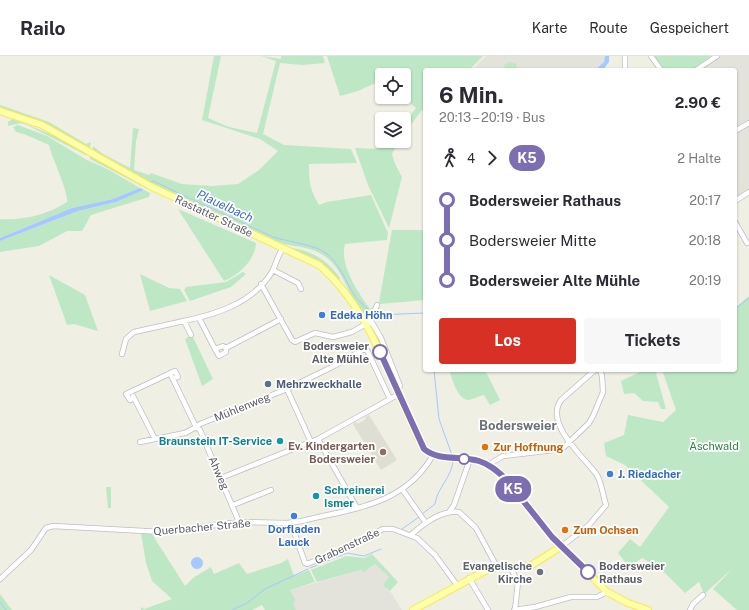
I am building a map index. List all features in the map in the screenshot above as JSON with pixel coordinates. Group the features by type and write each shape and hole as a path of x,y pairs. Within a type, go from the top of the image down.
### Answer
{"main road":[{"name":"Rastatter Straße","path":"0,111 42,125 148,185 309,259 330,275 370,321 397,391 420,442 424,449 433,455"},
{"path":"433,455 470,459 488,465 505,478 552,537 607,592 628,603 648,610"},
{"path":"413,610 470,578 497,567 530,566 562,546"}],"street":[{"path":"625,56 625,68"},
{"path":"651,56 660,68"},
{"path":"699,68 717,56"},
{"path":"737,130 749,123"},
{"path":"737,200 749,192"},
{"path":"737,226 747,243"},
{"path":"122,354 126,339 134,332 220,313 236,304 252,293 273,270 276,260 283,248"},
{"path":"273,270 298,283 301,289"},
{"path":"261,284 292,340 295,342 315,333 333,337 352,332 370,321 377,305"},
{"path":"199,318 219,356 226,352 226,348"},
{"path":"215,349 223,346 226,348 281,319"},
{"path":"184,322 191,335"},
{"name":"Mühlenweg","path":"140,442 185,433 200,424 288,389 366,348 390,399"},
{"path":"562,546 589,525 606,505 597,476 568,442 557,418 558,404 592,372"},
{"path":"488,465 503,456 532,452 556,451 562,449 586,426 593,416 603,392 601,372"},
{"name":"Ahweg","path":"155,439 131,392 172,376 196,427 200,430 222,478 239,522"},
{"path":"288,389 311,442"},
{"path":"222,478 318,439 390,399 397,391"},
{"path":"318,439 356,508"},
{"name":"Querbacher Straße","path":"0,579 31,550 46,528 60,525 163,532 239,522 291,523 356,508 388,498 402,489 422,470 433,455"},
{"path":"449,512 454,505 470,459"},
{"path":"402,489 426,523"},
{"path":"233,505 271,490"},
{"path":"454,505 459,512 470,520 476,528 497,567"},
{"path":"411,535 426,523 449,512 459,512"},
{"name":"Grabenstraße","path":"291,523 305,564 344,550 383,529 393,529 401,533 411,535 435,555 457,585"},
{"path":"510,567 518,582 515,610 535,607 571,596 597,597 607,592"},
{"path":"470,578 488,610"},
{"path":"690,610 693,604 703,595"}],"shaded area":[{"path":"486,56 605,56 604,62 597,68 474,68"},
{"path":"711,56 749,56 749,192 737,200 737,68 694,68"},
{"path":"369,415 397,460 381,470 353,424 356,422 358,424"},
{"path":"375,564 389,577 383,585 390,591 402,610 296,610 292,603 296,601 290,590 362,570 364,572"}],"green space":[{"path":"214,56 221,56 208,118 229,127 257,133 276,61 261,56 281,59 281,56 323,56 325,63 302,65 280,63 263,134 284,145 351,149 357,163 309,164 310,181 312,190 319,205 327,202 371,195 388,233 387,240 345,244 344,252 347,269 355,287 370,309 373,307 371,315 365,315 359,309 339,271 327,258 317,252 307,248 281,243 219,216 134,174 93,151 93,146 103,154 130,168 133,128 139,129 136,141 134,170 149,175 151,173 182,184 212,186 238,184 259,170 278,151 260,139 202,120"},
{"path":"327,56 483,56 471,68 423,68 423,110 411,125 411,114 416,108 411,104 411,68 375,68 375,83 358,91 340,96"},
{"path":"654,56 711,56 694,68 663,68"},
{"path":"510,62 516,64 517,68 504,68 505,64"},
{"path":"0,105 49,122 86,144 91,142 90,147 89,148 37,121 0,107"},
{"path":"13,119 65,140 87,153 86,155 21,123 8,126 8,122"},
{"path":"18,125 47,136 85,159 109,170 140,188 113,199 72,208 0,238 0,219 17,219 35,216 52,210 67,202 63,183 49,145 16,132 13,127"},
{"path":"355,148 395,148 392,154 395,164 402,177 389,228 368,185"},
{"path":"90,155 144,184 142,186 90,159"},
{"path":"144,190 150,193 149,197 91,215 82,231 67,231 39,246 0,252 0,241 78,211 116,202"},
{"path":"178,209 256,243 253,255 249,261 235,275 224,281"},
{"path":"392,230 423,230 423,300 380,304 379,302"},
{"path":"292,248 300,249 313,254 325,262 340,278 339,280 318,262"},
{"path":"243,272 246,274 231,287 190,301 184,290 186,287 226,282"},
{"path":"140,274 169,288 180,289 187,301 150,311"},
{"path":"49,275 85,295 98,331 74,324 67,325"},
{"name":"Äschwald","path":"749,296 749,610 737,610 713,589 732,569 704,594 699,582 685,593 661,569 642,558 629,567 618,553 630,539 640,547 669,507 625,465 606,456 604,443 624,435 628,415 663,422 676,410 663,372 737,372 737,306"},
{"path":"192,335 213,379 202,386 185,339"},
{"path":"450,372 486,372 500,400 490,405 484,395 470,400 464,399 456,388"},
{"path":"640,372 658,372 656,373 666,409 661,409 658,402 643,401 634,393 624,394 621,381"},
{"path":"106,487 111,487 111,508 108,508"},
{"path":"141,533 152,534 185,586 193,578 211,567 214,574 239,563 247,574 281,563 288,559 294,576 309,570 315,582 290,590 296,601 293,603 296,610 265,610 262,605 252,610 141,610 141,607 144,609 172,599 152,581 146,563"},
{"path":"372,554 398,582 390,591 383,585 389,577 375,564 364,572 361,570 317,582 311,570 346,556 364,558"},
{"path":"0,594 12,610 0,610"}],"water":[{"path":"605,56 609,56 609,62 604,68 597,68 604,62"},
{"path":"140,188 144,190 116,202 78,211 0,241 0,238 72,208 113,199"},
{"path":"197,557 201,559 203,563 201,567 197,569 193,567 191,563 193,559"}],"waterway":[{"name":"Plauelbach","path":"149,183 153,181 273,237 321,250 338,266 353,294 372,313"},
{"path":"737,307 749,298"},
{"name":"Plauelbach","path":"375,314 423,313"},
{"path":"434,372 439,419 452,455"},
{"path":"422,514 435,504 436,498 450,472 453,461"},
{"path":"402,529 419,517"},
{"path":"310,568 347,553 364,556 381,549"},
{"path":"232,610 247,603 265,589 308,569"},
{"path":"0,602 6,610"}],"bus line":[{"name":"K5","path":"380,352 424,449 433,455 442,457 480,461 496,470 505,478 552,537 588,572"}],"place":[{"name":"Edeka Höhn","path":"322,315"},
{"name":"Bodersweier Alte Mühle","path":"380,352"},
{"name":"Mehrzweckhalle","path":"268,384"},
{"name":"Braunstein IT-Service","path":"280,441"},
{"name":"Zur Hoffnung","path":"485,447"},
{"name":"Ev. Kindergarten Bodersweier","path":"383,452"},
{"name":"J. Riedacher","path":"610,474"},
{"name":"Schreinerei Ismer","path":"316,496"},
{"name":"Dorfladen Lauck","path":"294,516"},
{"name":"Zum Ochsen","path":"565,530"},
{"name":"Evangelische Kirche","path":"540,572"},
{"name":"Bodersweier Rathaus","path":"588,572"}],"district":[{"name":"Bodersweier","path":"518,425"}]}
